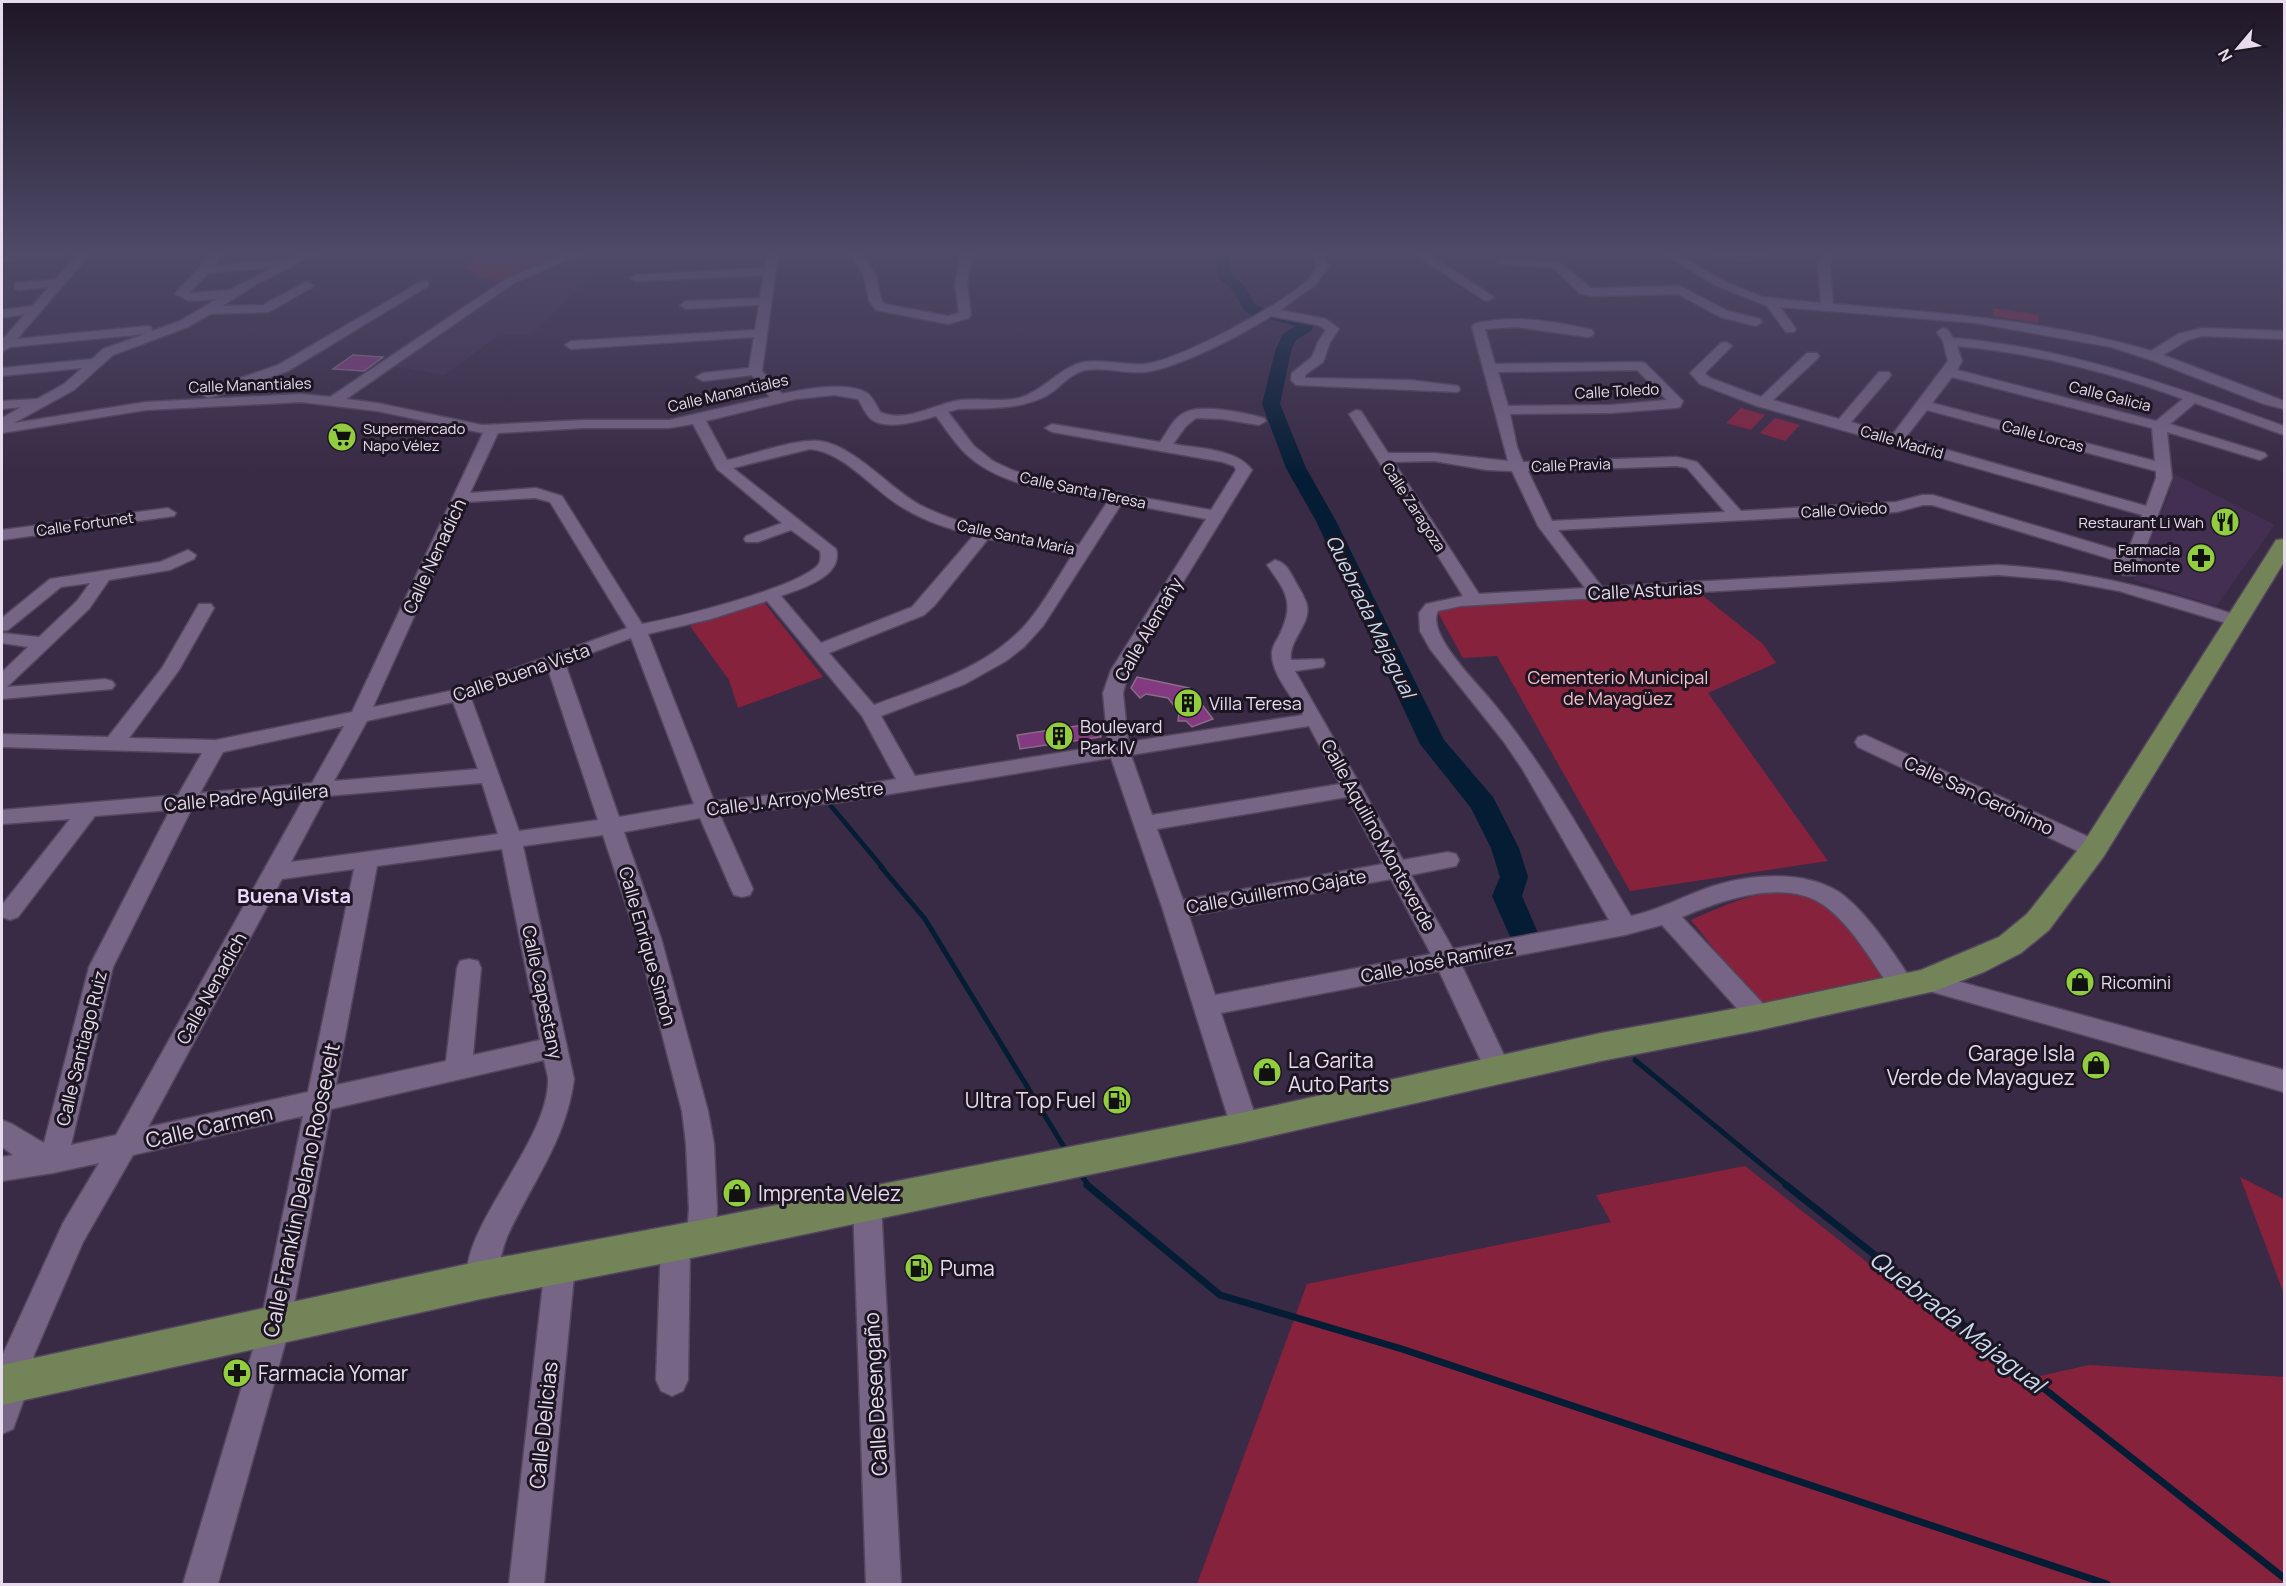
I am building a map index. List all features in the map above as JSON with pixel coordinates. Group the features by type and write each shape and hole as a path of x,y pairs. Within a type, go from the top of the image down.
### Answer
{"main road":[{"path":"8,1384 481,1280 1245,1127 1499,1072 1601,1047 1760,1017 1913,984 1973,963 2010,945 2038,922 2094,849 2284,545"}],"street":[{"path":"3,345 18,328"},
{"path":"3,345 174,328"},
{"path":"2,423 47,401 69,387 108,352 174,328"},
{"path":"191,402 283,368 350,328"},
{"path":"334,401 441,328"},
{"path":"762,328 755,371 779,399"},
{"name":"Calle Manantiales","path":"2,429 91,413 191,402 301,398 377,407 472,428 669,424 809,392 852,392 863,396 875,415 894,420 907,420 957,405 1020,402 1042,393 1064,375 1083,366 1158,366 1243,328"},
{"path":"1331,328 1333,329 1324,342 1318,359 1299,373 1298,380 1301,382 1410,384 1453,388"},
{"path":"1479,328 1510,447 1518,466 1546,526 1598,593"},
{"path":"1550,328 1588,333"},
{"path":"1896,440 1955,362 1949,341 1940,328"},
{"path":"2031,328 2113,344 2153,356 2284,405"},
{"path":"2153,356 2183,337 2202,332 2284,335"},
{"path":"571,345 761,333"},
{"path":"1949,341 2002,346 2114,371 2284,431"},
{"name":"Calle Madrid","path":"1726,346 1697,373 1698,376 1736,394 2150,512"},
{"path":"1762,403 1812,356"},
{"path":"2,372 94,363"},
{"name":"Calle Toledo","path":"1490,368 1640,366 1676,401 1675,404 1660,407 1502,410"},
{"path":"703,377 755,371"},
{"name":"Calle Galicia","path":"1949,372 2206,438 2260,456"},
{"path":"1841,425 1884,375"},
{"path":"2123,586 2164,478 2158,426 2192,399"},
{"path":"2,405 47,401"},
{"name":"Calle Lorcas","path":"1924,405 2163,468"},
{"name":"Calle Santa Teresa","path":"939,410 969,449 997,468 1038,483 1216,516"},
{"path":"1164,447 1186,417 1193,414 1206,413 1259,421"},
{"name":"Calle Zaragoza","path":"1356,414 1474,600"},
{"name":"Calle Buena Vista","path":"2,740 216,747 460,695 637,630 652,629 694,618 770,594 817,574 829,560 828,549 793,524 722,466 698,419"},
{"name":"Calle Alemañy","path":"1052,428 1226,458 1242,466 1243,475 1120,670 1113,693 1119,751 1175,909 1245,1127"},
{"name":"Calle Nenadich","path":"2,1418 8,1384 19,1354 73,1233 125,1144 359,717 492,429"},
{"name":"Calle Santa María","path":"722,466 810,445 822,447 913,507 946,522 984,532 1083,551"},
{"name":"Calle Pravia","path":"1383,458 1434,457 1487,465 1518,466 1686,462 1692,465 1737,516"},
{"path":"462,498 536,493 556,499 637,630 707,808 742,889"},
{"path":"870,712 971,674 1021,642 1034,626 1118,498"},
{"name":"Calle Oviedo","path":"1546,526 1897,507 1922,500 1933,500 2133,560"},
{"name":"Calle Fortunet","path":"2,535 168,513"},
{"path":"752,538 793,524"},
{"path":"817,651 918,611 928,602 984,532"},
{"path":"2,626 56,583 164,566 188,555"},
{"path":"1275,565 1281,570 1298,606 1297,617 1283,645 1281,655 1284,666 1316,663"},
{"name":"Calle Asturias","path":"1625,926 1511,736 1436,645 1428,632 1425,616 1427,610 1440,602 1998,570 2054,574 2123,586 2189,604 2236,621"},
{"path":"2,682 83,605 103,576"},
{"path":"770,594 870,712 909,784"},
{"path":"115,742 170,670 205,608"},
{"path":"2,638 43,643"},
{"name":"Calle Enrique Simón","path":"555,662 613,826 649,938 695,1111 700,1144 703,1209 689,1240 672,1380"},
{"name":"Calle Aquilino Monteverde","path":"1284,666 1446,959 1499,1072"},
{"path":"2,693 105,685"},
{"name":"Calle Capestany","path":"460,695 490,775 511,841 561,1079 557,1110 537,1156 496,1229 487,1250 481,1280"},
{"name":"Calle J. Arroyo Mestre","path":"274,873 613,826 707,808 841,795 1315,719"},
{"name":"Calle San Gerónimo","path":"1865,742 2094,849"},
{"name":"Calle Santiago Ruiz","path":"53,1161 101,967 184,803 216,747"},
{"name":"Calle Padre Aguilera","path":"2,817 490,775"},
{"path":"1145,824 1354,789"},
{"path":"10,911 88,810"},
{"name":"Calle Franklin Delano Roosevelt","path":"200,1584 275,1326 279,1294 367,861"},
{"name":"Calle Guillermo Gajate","path":"1175,909 1448,861"},
{"name":"Calle José Ramírez","path":"1207,1006 1625,926 1667,916 1724,891 1776,885 1807,888 1833,899 1913,984"},
{"path":"1667,916 1760,1017"},
{"path":"459,1070 469,968"},
{"path":"1913,984 2284,1081"},
{"name":"Calle Carmen","path":"2,1169 53,1161 555,1047"},
{"path":"2,1132 22,1146 53,1161"},
{"name":"Calle Desengaño","path":"867,1203 884,1584"},
{"name":"Calle Delicias","path":"526,1584 560,1266"}],"shaded area":[{"path":"449,328 538,328 531,335 500,335 444,375 394,366"},
{"path":"2173,473 2275,525 2216,606 2134,580 2169,494"}],"green space":[{"path":"1741,408 1765,415 1751,430 1726,423"},
{"path":"1775,418 1800,425 1785,441 1760,433"},
{"name":"Cementerio Municipal de Mayagüez","path":"1697,591 1763,644 1776,663 1708,693 1828,861 1630,891 1497,656 1463,658 1436,609"},
{"path":"764,602 823,677 738,708 729,680 690,626"},
{"path":"1800,890 1826,901 1889,977 1760,1007 1691,920 1757,895"},
{"path":"1745,1166 2018,1381 2089,1365 2284,1377 2284,1584 1197,1584 1307,1284 1611,1222 1596,1195"},
{"path":"2240,1177 2284,1199 2284,1294"}],"building":[{"path":"353,355 383,357 364,371 333,369"},
{"name":"Villa Teresa","path":"1137,677 1189,688 1213,719 1192,727 1186,721 1178,721 1179,712 1168,698 1146,694 1140,698 1131,688"},
{"name":"Boulevard Park IV","path":"1096,723 1101,737 1020,749 1017,735"}],"waterway":[{"name":"Quebrada Majagual","path":"1304,328 1289,337 1283,351 1271,404 1296,468 1326,521 1433,744 1483,804 1505,848 1514,877 1507,896 1523,933"},
{"path":"831,806 883,868"},
{"path":"881,867 925,919 1067,1152"},
{"name":"Quebrada Majagual","path":"1635,1060 1788,1186"},
{"path":"1079,1172 1089,1186"},
{"path":"1087,1185 1220,1295 1402,1349 2107,1584"},
{"name":"Quebrada Majagual","path":"1786,1185 2284,1578"}],"place":[{"name":"Supermercado Napo Vélez","path":"342,437"},
{"name":"Restaurant Li Wah","path":"2225,522"},
{"name":"Farmacia Belmonte","path":"2201,558"},
{"name":"Villa Teresa","path":"1188,703"},
{"name":"Boulevard Park IV","path":"1059,736"},
{"name":"Ricomini","path":"2080,982"},
{"name":"Garage Isla Verde de Mayaguez","path":"2096,1065"},
{"name":"La Garita Auto Parts","path":"1267,1072"},
{"name":"Ultra Top Fuel","path":"1117,1100"},
{"name":"Imprenta Velez","path":"737,1193"},
{"name":"Puma","path":"919,1268"},
{"name":"Farmacia Yomar","path":"237,1373"}],"district":[{"name":"Buena Vista","path":"294,895"}]}
